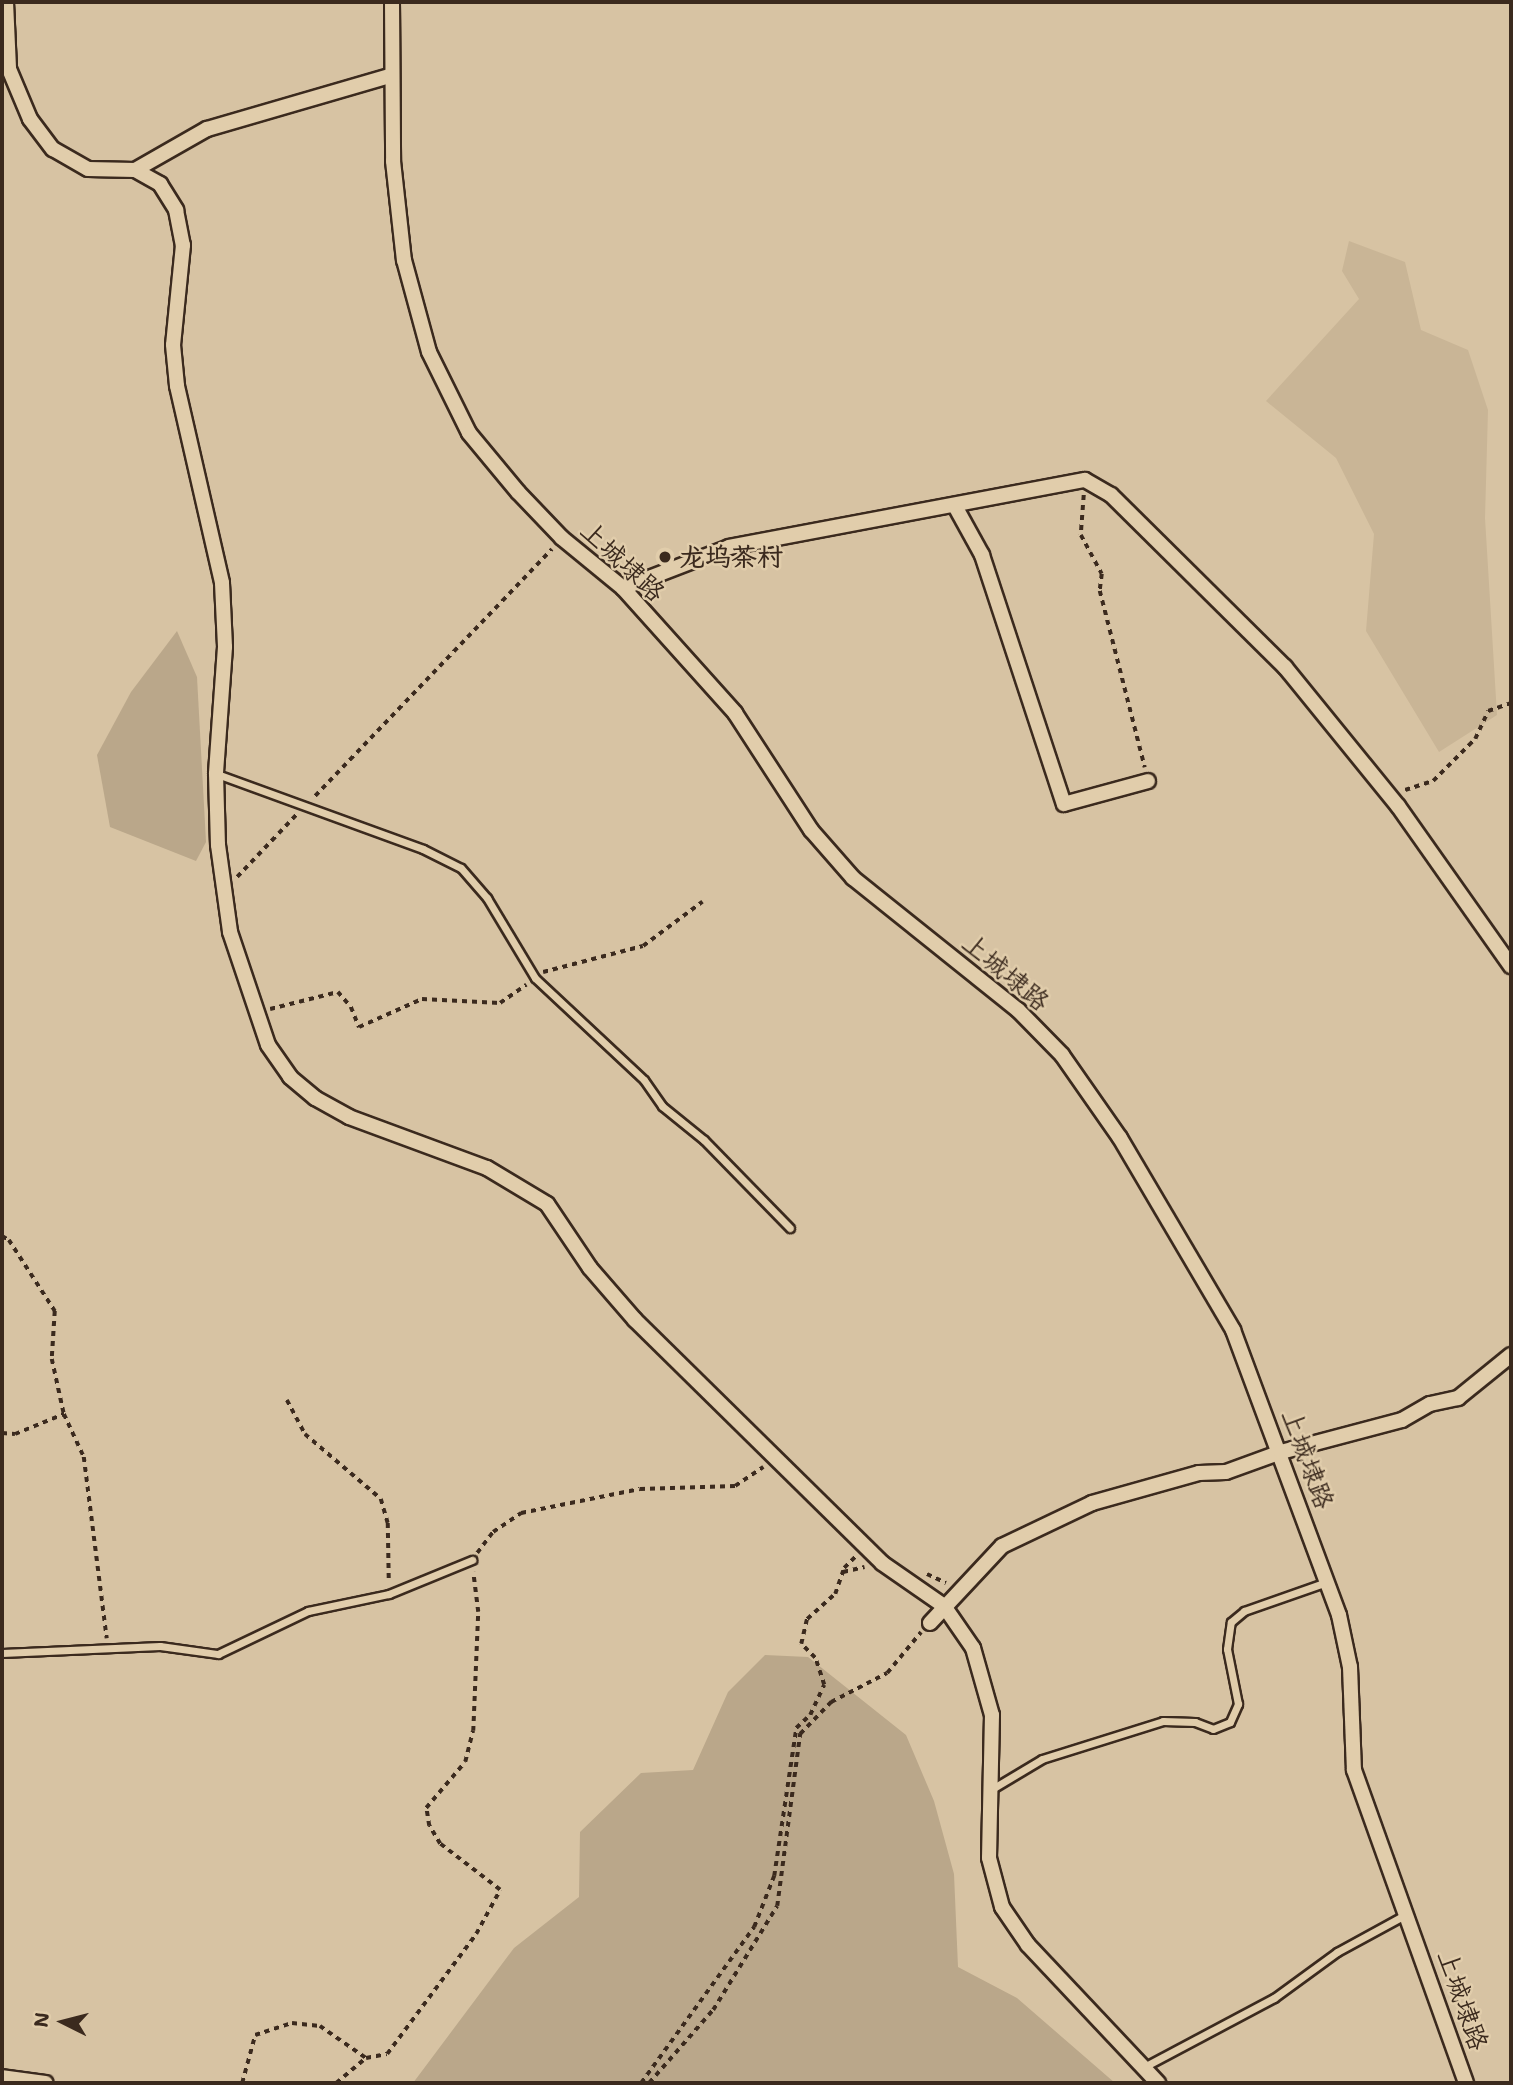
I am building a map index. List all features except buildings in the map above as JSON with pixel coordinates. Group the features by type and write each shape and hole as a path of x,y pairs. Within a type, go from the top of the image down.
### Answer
{"street":[{"path":"6,2 9,69 30,119 53,149 88,169 135,170 160,184 176,210 183,245 174,359 222,583 225,647 216,774 224,891 230,932 254,1013 268,1045 290,1077 315,1098 349,1117 486,1168 547,1204 590,1268 635,1320 865,1546 944,1606 973,1648 992,1715 989,1858 1002,1908 1028,1945 1158,2083"},
{"name":"上城埭路","path":"392,2 390,76 404,260 429,352 469,433 562,538 622,588 735,713 811,830 853,878 1018,1010 1062,1055 1127,1149 1233,1330 1281,1452 1326,1582 1350,1667 1354,1770 1466,2083"},
{"path":"135,170 207,129 390,76"},
{"path":"622,588 729,547 1085,480 1111,495 1285,667 1391,796 1511,966"},
{"path":"955,506 982,555 1064,804 1149,781"},
{"path":"930,1623 1002,1546 1092,1503 1199,1473 1226,1472 1281,1452 1402,1420 1430,1404 1458,1398 1511,1355"},
{"path":"2,2077 46,2083"}],"lane":[{"path":"216,774 423,849 461,868 487,898 535,978 644,1080 662,1106 704,1140 790,1228"},
{"path":"2,1653 160,1646 218,1654 308,1611 389,1594 471,1560"},
{"path":"992,1789 1042,1759 1163,1721 1195,1722 1213,1729 1230,1722 1238,1704 1227,1649 1231,1622 1244,1611 1326,1582"},
{"path":"1143,2068 1274,1998 1336,1952 1406,1914"}],"path":[{"path":"1085,480 1081,535 1102,574 1100,591 1112,645 1149,781"},
{"path":"224,891 562,538"},
{"path":"1391,796 1433,781 1475,739 1488,711 1511,703"},
{"path":"254,1013 338,992 352,1007 359,1027 422,999 500,1003 550,968 643,946 702,902"},
{"path":"2,1236 9,1240 55,1311 52,1359 64,1414 84,1457 108,1648"},
{"path":"287,1399 305,1434 381,1499 388,1523 389,1594"},
{"path":"2,1433 15,1433 64,1414"},
{"path":"336,2083 366,2058 387,2054 476,1934 499,1890 440,1844 429,1826 425,1808 451,1784 465,1762 472,1731 478,1612 471,1560 493,1532 521,1513 640,1489 735,1486 778,1458"},
{"path":"641,2083 754,1927 774,1876 796,1728 810,1715 824,1685 815,1658 801,1644 807,1619 835,1594 845,1568 865,1546"},
{"path":"649,2083 713,2010 777,1906 800,1734 831,1702 887,1673 930,1623"},
{"path":"242,2083 255,2035 292,2024 320,2026 366,2058"}],"shaded area":[{"path":"1349,241 1405,262 1421,330 1468,350 1488,410 1485,518 1497,715 1439,752 1366,631 1374,534 1336,458 1266,401 1359,299 1342,271"},
{"path":"177,631 197,677 206,842 196,861 110,827 97,755 131,692"},
{"path":"765,1655 808,1657 906,1735 934,1801 954,1874 958,1967 1017,1998 1115,2083 413,2083 514,1948 579,1897 580,1832 641,1773 693,1770 728,1692"}],"place":[{"name":"龙坞茶村","path":"665,557"}]}
